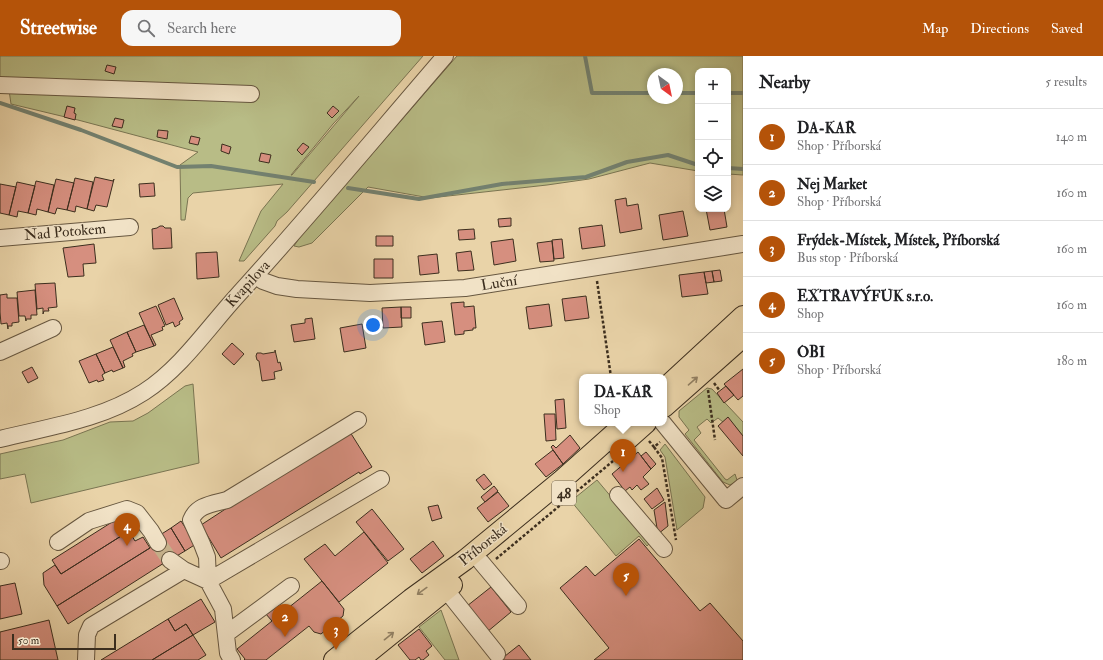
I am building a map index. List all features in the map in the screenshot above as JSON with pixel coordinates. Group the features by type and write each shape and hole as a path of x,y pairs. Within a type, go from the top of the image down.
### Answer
{"main road":[{"path":"667,387 740,332"},
{"path":"667,404 740,332"},
{"name":"Příborská","path":"334,660 411,599 465,560 562,480 623,426"},
{"name":"Příborská","path":"359,660 446,590 483,565 643,426"}],"street":[{"name":"Kvapilova","path":"0,439 74,422 120,405 144,392 177,364 256,276 446,56"},
{"path":"0,85 251,94"},
{"name":"Nad Potokem","path":"0,238 130,227"},
{"name":"Luční","path":"256,276 277,286 296,289 370,293 465,288 743,244"},
{"path":"0,352 53,328"},
{"path":"232,660 228,653 223,609 208,581 207,557 191,520 194,513 203,506 226,500 358,420"},
{"path":"665,426 726,500 743,486"},
{"path":"208,581 381,479"},
{"path":"618,495 670,545"},
{"path":"58,542 89,521 128,509 137,513 158,543"},
{"path":"170,560 184,570 208,581"},
{"path":"483,565 518,606"},
{"path":"86,660 87,635 91,626 184,570"},
{"path":"226,634 291,586"},
{"path":"446,590 497,654"}],"path":[{"path":"595,268 611,374"},
{"path":"708,389 715,440"},
{"path":"654,447 662,458 670,545"},
{"path":"483,565 616,459"}],"green space":[{"path":"0,56 423,56 287,212 277,221 275,226 244,261 239,261 261,211 283,184 193,193 188,198 185,220 181,220 180,165 198,152 11,104 9,90 0,90","holes":["359,96 292,175 333,124"]},
{"path":"457,56 743,56 743,175 731,174 731,68 695,68 695,170 650,163 589,179 430,198 368,187 312,243 299,247 294,246 300,237"},
{"path":"193,384 199,463 31,503 25,474 0,479 0,454 63,440 110,422 133,421 148,413 185,386"},
{"path":"707,388 712,389 743,422 743,436 728,418 723,422 718,418 711,423 707,419 697,427 701,433 694,440 725,479 727,480 735,474 737,480 730,485 723,482 685,434 689,430 679,417 679,411"},
{"path":"665,444 705,497 703,508 677,530 665,457 660,450"},
{"path":"597,480 650,543 647,546 639,536 616,556 571,501"},
{"path":"441,610 459,660 445,660 419,627"}],"building":[{"path":"107,65 116,67 114,74 105,71"},
{"path":"67,106 75,108 75,120 64,117"},
{"path":"333,106 339,111 332,118 327,113"},
{"path":"115,118 124,120 122,128 112,126"},
{"path":"158,130 168,131 167,139 157,137"},
{"path":"191,136 200,138 198,145 189,143"},
{"path":"303,143 309,147 302,155 297,150"},
{"path":"222,144 231,147 229,154 221,151"},
{"path":"261,153 271,155 269,163 259,161"},
{"path":"95,177 113,181 114,179 107,207 96,205 94,211 87,209"},
{"path":"75,178 93,182 87,209 76,206 75,212 67,210"},
{"path":"56,179 74,183 67,210 57,208 55,214 48,212"},
{"path":"36,181 54,185 48,212 37,209 36,215 28,213"},
{"path":"17,182 35,186 28,213 18,211 17,217 9,215"},
{"path":"154,183 155,196 140,197 139,184"},
{"path":"0,184 16,187 9,215 0,213"},
{"path":"626,198 627,206 638,204 642,229 620,233 615,200"},
{"path":"683,211 688,236 663,240 659,215"},
{"path":"707,212 724,212 727,227 710,230"},
{"path":"511,218 511,226 499,227 498,219"},
{"path":"602,225 605,246 582,249 579,228"},
{"path":"160,226 171,228 172,248 153,249 152,229"},
{"path":"474,229 475,239 459,240 458,230"},
{"path":"376,236 393,236 393,246 376,246"},
{"path":"513,239 516,261 494,265 491,242"},
{"path":"562,239 564,258 554,259 552,240"},
{"path":"552,241 554,261 540,262 537,243"},
{"path":"94,244 96,263 83,264 84,276 68,277 63,248"},
{"path":"471,251 474,270 458,271 456,253"},
{"path":"217,252 219,277 197,279 196,253"},
{"path":"437,254 439,273 420,275 418,256"},
{"path":"374,259 393,259 393,278 374,278"},
{"path":"720,270 722,281 714,282 712,271"},
{"path":"712,271 714,282 706,283 704,272"},
{"path":"704,272 708,294 682,297 679,275"},
{"path":"55,283 57,307 48,308 49,311 44,311 43,314 43,308 37,309 35,284"},
{"path":"35,290 37,315 31,315 31,319 26,319 26,321 25,316 19,316 17,292"},
{"path":"7,294 7,298 17,298 19,322 12,323 12,326 8,326 8,329 7,323 1,324 0,312 0,295"},
{"path":"586,296 589,318 565,321 562,299"},
{"path":"174,298 183,319 179,322 180,324 175,327 173,322 166,325 158,305"},
{"path":"464,302 464,307 474,306 476,328 473,328 473,330 464,331 464,334 455,335 451,303"},
{"path":"549,304 552,326 529,329 526,307"},
{"path":"156,306 165,326 162,327 163,330 151,335 156,345 154,346 139,313"},
{"path":"401,307 402,327 383,328 382,308"},
{"path":"401,307 411,307 411,318 401,318"},
{"path":"312,318 315,339 294,342 291,325 305,323 305,319"},
{"path":"442,321 445,342 425,345 422,323"},
{"path":"362,324 366,348 344,352 340,328"},
{"path":"144,325 154,346 136,352 127,332"},
{"path":"127,332 136,352 132,354 133,356 123,361 125,367 123,368 110,340"},
{"path":"232,343 244,354 234,365 222,354"},
{"path":"113,347 123,368 105,373 96,354"},
{"path":"275,350 278,363 280,362 282,370 274,372 275,379 262,381 259,361 257,360 256,356 257,353 263,354 275,352"},
{"path":"96,354 105,373 102,375 104,380 98,382 97,380 89,383 79,361"},
{"path":"32,367 38,378 28,383 22,372"},
{"path":"743,369 743,396 738,400 724,384"},
{"path":"726,386 734,395 724,403 717,393"},
{"path":"564,399 566,428 557,429 555,400"},
{"path":"544,414 555,414 556,440 546,441"},
{"path":"728,417 743,436 743,456 718,426"},
{"path":"350,432 372,467 360,474 359,472 221,558 201,525 227,508 225,504"},
{"path":"570,435 580,448 563,464 551,447 553,445 556,448"},
{"path":"553,450 563,464 546,477 535,464"},
{"path":"638,452 651,469 643,477 649,484 641,490 637,485 632,490 630,487 625,491 612,474"},
{"path":"646,452 656,464 651,469 641,456"},
{"path":"484,474 492,484 484,490 476,480"},
{"path":"494,486 498,491 485,502 481,497"},
{"path":"657,488 664,500 652,509 644,499"},
{"path":"498,492 509,506 488,522 477,508"},
{"path":"665,502 668,526 658,534 654,510"},
{"path":"438,505 442,518 432,521 428,507"},
{"path":"372,509 404,549 388,561 356,522"},
{"path":"120,517 129,531 61,574 52,560"},
{"path":"181,521 196,544 185,551 171,528"},
{"path":"171,528 185,551 175,557 160,535"},
{"path":"129,531 135,541 143,537 150,548 57,606 44,585 43,573 55,565 61,574"},
{"path":"364,532 388,563 339,602 304,559 325,544 335,556"},
{"path":"639,539 700,611 710,603 743,641 743,660 594,660 609,648 560,588 586,566 595,576"},
{"path":"163,540 175,557 164,563 153,546"},
{"path":"433,541 444,556 422,573 410,559"},
{"path":"153,546 164,563 68,624 57,606"},
{"path":"322,581 344,609 343,616 321,634 314,632 309,626 266,660 244,660 245,659 237,649 272,621 265,613 276,604 283,612"},
{"path":"15,583 22,614 0,619 0,586"},
{"path":"491,587 511,612 487,632 467,606"},
{"path":"201,599 215,622 193,635 186,624 175,631 168,619"},
{"path":"168,619 175,631 186,624 193,635 152,660 101,660"},
{"path":"49,620 58,660 0,660 0,632"},
{"path":"419,629 432,646 426,651 429,655 423,660 419,657 415,660 410,660 398,645"},
{"path":"193,635 206,655 198,660 152,660"},
{"path":"519,645 531,660 500,660"}],"waterway":[{"path":"585,56 592,93 647,93"},
{"path":"683,93 695,93"},
{"path":"731,93 743,93"},
{"path":"0,103 81,130 177,167 211,166 314,182"},
{"path":"348,188 419,199 502,184 586,177 627,162 668,155 695,164"},
{"path":"731,168 743,169"}],"tunnel":[{"path":"158,543 170,560"}],"place":[{"name":"DA-KAR","path":"623,472"},
{"name":"EXTRAVÝFUK s.r.o.","path":"127,546"},
{"name":"OBI","path":"626,596"},
{"name":"Nej Market","path":"285,637"},
{"name":"Frýdek-Místek, Místek, Příborská","path":"336,650"}]}
